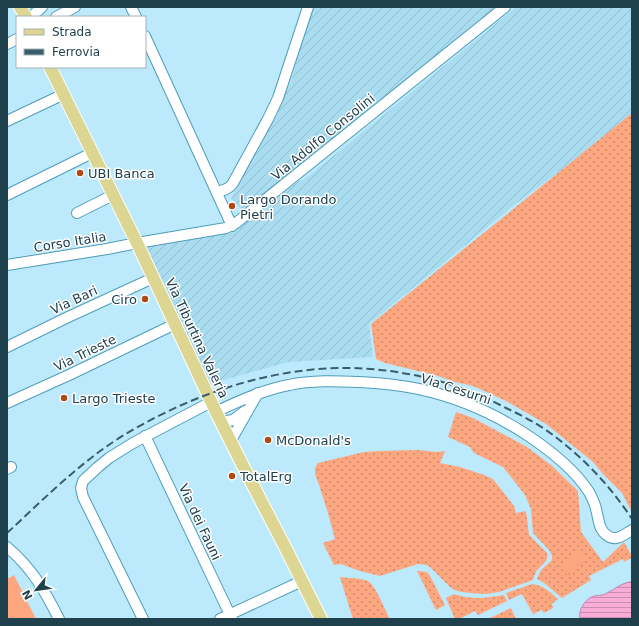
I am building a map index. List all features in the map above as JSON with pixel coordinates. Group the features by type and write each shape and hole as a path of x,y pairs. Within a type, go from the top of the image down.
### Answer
{"main road":[{"path":"20,7 25,16"},
{"name":"Via Tiburtina Valeria","path":"51,68 137,243 230,442 278,532 321,619"}],"street":[{"path":"31,16 42,7"},
{"path":"60,16 75,7"},
{"path":"131,7 136,16"},
{"path":"217,192 230,187 233,183 271,114 282,89 308,7"},
{"name":"Via Adolfo Consolini","path":"137,243 232,226 244,218 505,7"},
{"path":"146,38 232,226"},
{"path":"7,44 16,40"},
{"path":"7,121 64,94"},
{"path":"7,195 92,153"},
{"path":"77,213 113,195"},
{"name":"Corso Italia","path":"7,265 137,243"},
{"name":"Via Bari","path":"7,347 153,278"},
{"name":"Via Trieste","path":"7,403 175,324"},
{"name":"Via Cesurni","path":"216,412 258,393 301,383 324,381 383,384 418,389 438,394 487,412 510,424 559,460 578,479 589,493 595,505 601,528 608,537 619,538 632,530"},
{"path":"230,442 258,393"},
{"path":"143,619 83,497 81,488 85,480 120,450 145,436 216,412 227,422 235,419 250,408"},
{"name":"Via dei Fauni","path":"145,436 230,617"},
{"path":"7,547 26,566 37,580 60,619"},
{"path":"220,619 230,617 302,581"}],"shaded area":[{"path":"312,7 499,7 452,45 388,93 246,213 231,199 291,81"},
{"path":"516,7 632,7 632,113 586,151 513,206 369,324 373,357 288,362 209,384 141,246 232,232 299,181 305,179"},
{"path":"632,582 632,619 580,619 581,609 585,602 591,597 605,594 620,585"}],"green space":[{"path":"632,113 632,512 622,493 593,462 546,424 506,401 473,386 385,363 376,359 371,324"},
{"path":"456,412 473,418 527,447 551,465 578,491 581,532 603,562 624,542 632,556 632,559 631,558 624,562 623,559 589,576 591,580 562,598 543,582 537,579 541,570 552,560 552,555 533,533 531,509 525,495 503,467 474,453 470,447 448,437"},
{"path":"418,450 437,452 445,451 440,463 460,467 493,479 514,506 516,513 526,511 529,535 547,553 545,563 536,571 533,580 499,592 486,594 469,593 457,591 451,588 427,565 418,564 380,576 341,564 334,565 323,543 335,539 315,474 315,468 318,463 364,452"},
{"path":"582,550 588,559 574,568 575,570 567,576 561,565"},
{"path":"417,571 429,574 445,605 436,610"},
{"path":"14,575 36,619 7,619 7,579"},
{"path":"340,577 368,581 377,593 390,619 353,619"},
{"path":"532,584 543,587 558,599 552,604 553,608 544,613 542,610 533,614 522,594 509,600 506,593"},
{"path":"454,594 479,598 504,595 507,601 478,615 475,611 459,619 455,619 446,598"},
{"path":"511,608 516,619 488,619"}],"railway":[{"path":"7,533 63,481 92,457 124,435 148,421 199,398 253,380 281,374 337,368 393,371 447,383 482,396 532,421 559,439 582,459 604,482 632,519"}],"place":[{"name":"UBI Banca","path":"80,173"},
{"name":"Largo Dorando Pietri","path":"232,206"},
{"name":"Ciro","path":"145,299"},
{"name":"Largo Trieste","path":"64,398"},
{"name":"McDonald's","path":"268,440"},
{"name":"TotalErg","path":"232,476"}]}
